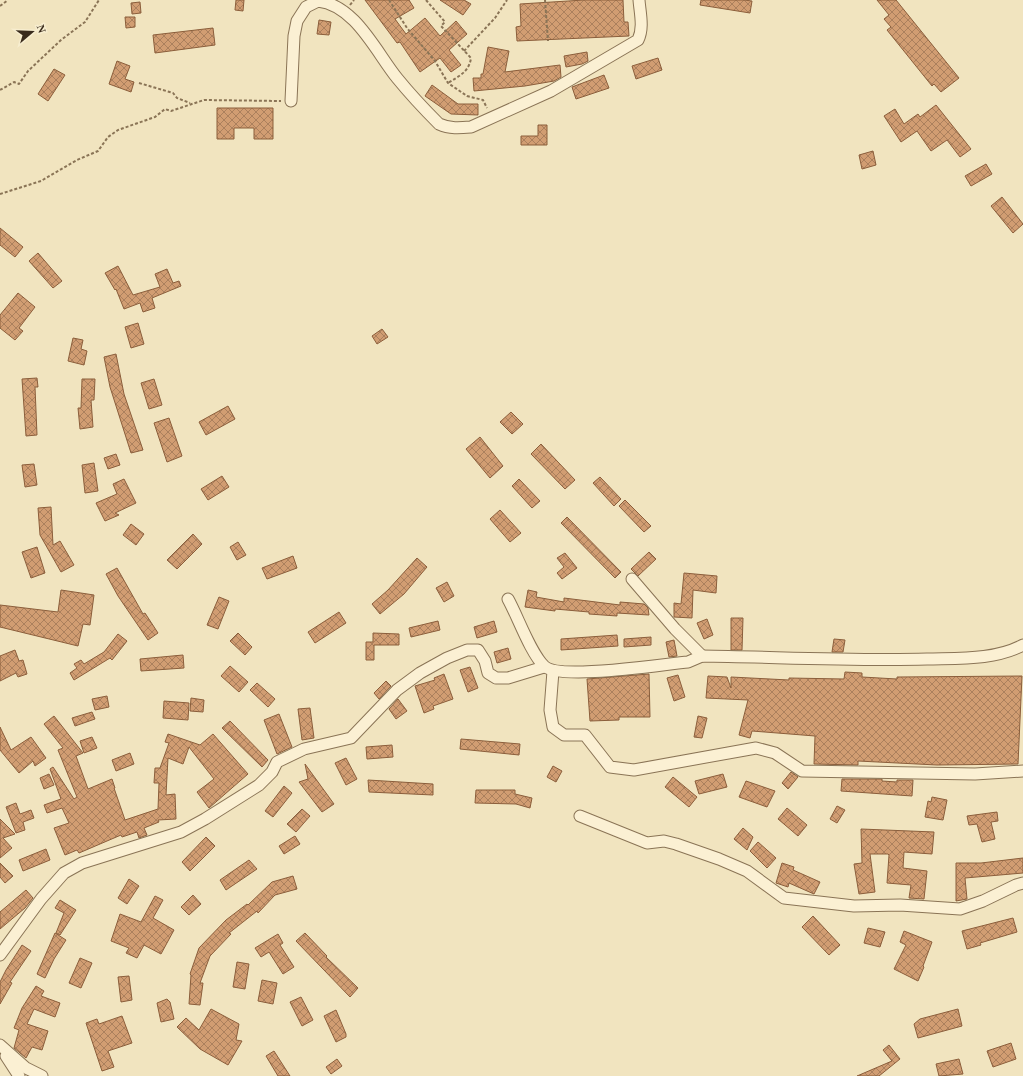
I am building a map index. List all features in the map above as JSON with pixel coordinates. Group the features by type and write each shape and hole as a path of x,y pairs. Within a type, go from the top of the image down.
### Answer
{"street":[{"path":"290,101 294,36 297,21 306,7 318,1 337,6 345,13 362,30 396,77 439,124 447,128 466,127 493,118 551,91 638,40 641,34 639,0"},
{"path":"632,579 675,629 702,656"},
{"path":"508,599 534,653 549,669 550,710 553,727 564,735 585,734 610,767 634,770 756,748 775,753 802,771 975,774 1023,771"},
{"path":"1010,652 1023,645"},
{"path":"0,955 41,899 64,873 82,864 181,832 205,820 259,785 272,772 277,762 304,749 352,738 397,690 420,673 447,658 467,650 478,650 488,673 496,678 508,678 549,669 590,673 688,662 702,656 888,660 970,658 1023,650"},
{"path":"580,816 647,843 664,841 719,859 747,871 784,898 854,906 900,905 960,909 984,901 1023,883"},
{"path":"0,1046 19,1076"},
{"path":"0,1046 26,1068 42,1076"}],"path":[{"path":"0,6 8,0"},
{"path":"0,90 14,82 19,84 28,71 61,40 85,22 99,0"},
{"path":"389,0 407,28 435,61 448,82 467,96 483,100 493,118"},
{"path":"426,0 445,22 441,26 471,58 470,64 465,72 448,82"},
{"path":"464,51 495,18 507,0"},
{"path":"545,0 548,41"},
{"path":"139,83 173,93 177,98 190,103"},
{"path":"0,194 41,181 71,165 77,160 98,151 108,137 118,130 155,117 165,109 171,111 190,103 204,100 290,101"}],"building":[{"path":"236,0 244,0 243,11 235,10"},
{"path":"365,0 409,0 414,8 395,19 406,34 425,18 440,36 456,21 467,34 449,50 461,65 451,72 440,58 420,72 400,42 397,43"},
{"path":"440,0 464,0 471,4 463,15"},
{"path":"584,0 623,0 624,22 628,22 629,36 517,41 516,27 521,26 520,4"},
{"path":"701,0 752,1 750,13 700,5"},
{"path":"877,0 896,0 959,78 941,92 934,84 932,86 887,30 891,27 884,19 889,15"},
{"path":"140,2 141,13 132,14 131,3"},
{"path":"125,17 135,17 135,27 126,28"},
{"path":"319,20 331,22 329,35 317,34"},
{"path":"213,28 215,45 155,53 153,35"},
{"path":"488,47 509,51 505,72 560,65 561,77 554,81 525,86 474,91 473,78 481,78 481,74 483,74"},
{"path":"587,52 588,61 582,64 566,67 564,56"},
{"path":"658,58 662,70 636,79 632,66"},
{"path":"117,61 130,66 125,79 134,82 131,92 109,84"},
{"path":"54,69 65,75 48,101 38,94"},
{"path":"604,75 609,88 576,99 572,87"},
{"path":"432,85 458,104 478,104 478,115 451,114 425,96"},
{"path":"936,105 971,149 960,157 947,140 931,151 917,131 901,142 884,116 895,109 904,124 918,114 920,117"},
{"path":"217,108 273,108 273,139 254,139 254,128 234,128 234,139 217,139"},
{"path":"538,125 547,125 547,145 521,145 521,136 538,136"},
{"path":"873,151 876,165 862,169 859,155"},
{"path":"986,164 992,174 971,186 965,176"},
{"path":"1002,197 1023,224 1013,233 991,206"},
{"path":"0,228 23,247 15,257 0,245"},
{"path":"38,253 62,281 53,288 29,261"},
{"path":"118,266 133,295 160,287 155,274 167,269 173,283 179,281 181,286 152,298 155,308 143,312 140,303 124,309 116,289 115,290 105,273"},
{"path":"18,293 35,307 19,328 23,331 15,340 0,328 0,315"},
{"path":"138,323 144,344 131,348 125,327"},
{"path":"382,329 388,337 377,344 372,336"},
{"path":"73,338 83,340 81,349 87,351 84,365 68,361"},
{"path":"116,354 124,394 143,450 131,453 110,387 104,357"},
{"path":"37,378 38,387 35,387 37,435 26,436 22,379"},
{"path":"82,379 95,379 94,400 91,400 93,427 80,429 78,408 81,408"},
{"path":"154,379 162,405 149,409 141,383"},
{"path":"228,406 235,419 206,435 199,422"},
{"path":"511,412 523,424 512,434 500,422"},
{"path":"169,418 182,456 167,462 154,423"},
{"path":"480,437 503,466 490,478 466,449"},
{"path":"541,444 575,480 565,489 531,454"},
{"path":"116,454 120,465 108,469 104,458"},
{"path":"94,463 98,491 85,493 82,465"},
{"path":"34,464 37,485 25,487 22,465"},
{"path":"222,476 229,487 208,500 201,489"},
{"path":"600,477 621,499 614,506 593,483"},
{"path":"124,479 136,503 115,513 119,515 105,521 96,503 117,494 113,484"},
{"path":"519,479 540,501 532,508 512,486"},
{"path":"625,500 651,526 644,532 619,506"},
{"path":"51,507 53,545 60,541 74,565 61,572 40,535 38,508"},
{"path":"500,510 521,533 510,542 490,519"},
{"path":"567,517 621,572 615,578 561,523"},
{"path":"131,524 144,534 136,545 123,535"},
{"path":"193,534 202,544 177,569 167,560"},
{"path":"238,542 246,555 237,560 230,547"},
{"path":"37,547 45,573 31,578 22,552"},
{"path":"649,552 656,559 638,576 631,569"},
{"path":"565,553 577,568 562,579 557,573 564,567 557,558"},
{"path":"293,556 297,568 267,579 262,568"},
{"path":"417,558 427,567 404,594 380,614 372,604 388,590"},
{"path":"117,568 143,614 145,613 158,633 148,640 118,596 106,574"},
{"path":"684,573 717,576 716,593 693,590 692,618 674,617 674,603 681,604"},
{"path":"447,582 454,596 444,602 436,588"},
{"path":"61,590 94,595 90,625 83,624 78,646 0,627 0,605 58,612"},
{"path":"528,590 537,592 536,597 564,602 564,598 620,605 620,602 644,604 648,608 649,615 617,613 617,616 589,614 589,612 555,609 555,611 525,607"},
{"path":"219,597 229,601 218,629 207,625"},
{"path":"339,612 346,623 315,643 308,632"},
{"path":"731,618 743,618 742,650 731,650"},
{"path":"707,619 713,635 704,639 697,623"},
{"path":"438,621 440,630 411,637 409,628"},
{"path":"494,621 497,632 477,638 474,627"},
{"path":"238,633 252,647 245,655 230,641"},
{"path":"373,633 399,634 399,645 374,645 374,660 366,660 366,642 373,642"},
{"path":"118,634 127,641 112,660 110,658 74,680 70,673 77,668 74,664 81,660 84,664 104,652"},
{"path":"617,635 618,646 561,650 561,639"},
{"path":"651,637 651,645 624,647 624,639"},
{"path":"834,639 845,640 843,652 832,652"},
{"path":"674,640 677,656 669,657 666,642"},
{"path":"508,648 511,659 497,663 494,652"},
{"path":"15,650 19,661 23,660 27,674 18,677 16,673 0,681 0,656"},
{"path":"183,655 184,668 141,671 140,659"},
{"path":"230,666 248,682 239,692 221,676"},
{"path":"470,667 478,688 468,692 460,670"},
{"path":"845,672 862,673 862,677 897,679 897,677 1022,676 1018,764 937,765 858,761 858,765 814,764 815,736 752,731 750,738 739,735 748,700 706,698 708,676 727,677 731,688 731,677 789,680 789,678 844,679"},
{"path":"444,674 453,699 433,706 434,709 424,713 415,686 435,680 434,678"},
{"path":"649,674 650,717 619,717 619,720 590,721 587,679"},
{"path":"678,675 685,697 674,701 667,678"},
{"path":"386,681 391,686 379,699 374,693"},
{"path":"257,683 275,699 268,707 250,690"},
{"path":"107,696 109,707 95,710 92,699"},
{"path":"191,698 204,700 203,712 190,711"},
{"path":"398,699 407,711 396,719 389,709"},
{"path":"164,701 189,703 188,720 163,718"},
{"path":"310,708 314,738 302,740 298,709"},
{"path":"92,712 95,719 75,726 72,718"},
{"path":"279,714 292,747 277,754 264,720"},
{"path":"54,716 83,753 76,756 88,789 112,779 125,820 158,809 159,783 154,783 155,768 160,768 169,743 165,742 168,734 200,745 213,734 248,774 209,808 197,792 214,779 189,747 183,764 168,758 166,795 175,794 176,819 158,820 159,822 144,828 147,835 139,838 137,832 122,837 121,835 79,853 77,850 65,855 54,828 69,823 62,808 47,813 44,805 61,799 50,769 53,767 74,799 77,797 58,750 63,748 44,724"},
{"path":"698,716 707,718 702,738 694,737"},
{"path":"230,721 268,760 262,767 222,728"},
{"path":"0,727 11,750 31,737 46,758 35,766 33,761 19,773 0,750"},
{"path":"92,737 97,748 84,753 80,741"},
{"path":"461,739 520,744 519,755 460,749"},
{"path":"392,745 393,757 367,759 366,747"},
{"path":"130,753 134,764 116,771 112,760"},
{"path":"346,758 357,779 346,785 335,763"},
{"path":"305,764 334,804 322,812 299,782 308,779"},
{"path":"553,766 562,771 556,782 547,777"},
{"path":"791,772 798,777 788,789 782,783"},
{"path":"49,774 54,785 44,789 40,778"},
{"path":"723,774 727,787 699,794 695,781"},
{"path":"673,777 697,797 689,807 665,787"},
{"path":"842,779 882,779 882,781 897,782 897,780 913,780 912,796 841,791"},
{"path":"368,780 433,784 433,795 369,792"},
{"path":"746,781 775,791 767,807 739,797"},
{"path":"284,786 292,793 273,817 265,811"},
{"path":"476,790 515,790 515,794 532,798 530,808 516,804 475,803"},
{"path":"932,797 947,800 943,820 925,817 928,801 931,802"},
{"path":"16,803 20,814 31,810 34,818 23,822 25,830 16,833 6,807"},
{"path":"837,806 845,810 837,823 830,819"},
{"path":"787,808 807,825 798,836 778,819"},
{"path":"302,809 310,816 296,832 287,824"},
{"path":"997,812 998,821 991,822 995,839 982,842 977,824 969,825 967,816"},
{"path":"0,819 15,834 3,838 12,848 0,858"},
{"path":"743,828 753,837 747,850 734,839"},
{"path":"861,829 934,832 932,854 904,852 903,868 927,871 924,899 909,898 911,885 887,883 888,854 870,854 875,892 859,894 854,864 862,863"},
{"path":"295,836 300,844 284,854 279,846"},
{"path":"206,837 215,846 190,871 182,862"},
{"path":"758,842 776,858 767,868 750,851"},
{"path":"46,849 50,860 23,871 19,860"},
{"path":"1023,858 1023,873 965,878 967,899 956,901 956,863 981,863"},
{"path":"249,860 257,869 226,890 220,880"},
{"path":"0,863 13,876 5,883 0,877"},
{"path":"782,863 794,867 793,870 820,882 814,894 789,883 788,887 776,883"},
{"path":"293,876 297,889 275,895 258,913 257,911 229,933 231,934 210,956 200,983 203,983 200,1005 189,1004 190,974 199,948 226,920 247,904 248,905 272,882"},
{"path":"129,879 139,886 127,904 118,898"},
{"path":"26,890 33,898 25,908 0,929 0,912"},
{"path":"193,895 201,904 189,915 181,907"},
{"path":"155,896 163,900 153,918 174,930 161,954 144,945 137,958 126,953 129,948 111,941 120,914 141,922"},
{"path":"60,900 76,910 60,935 56,933 64,913 55,908"},
{"path":"813,916 840,945 829,955 802,927"},
{"path":"1013,918 1017,932 980,943 981,945 967,949 962,931"},
{"path":"868,928 885,932 880,947 864,943"},
{"path":"904,931 932,942 918,981 894,969 906,945 900,942"},
{"path":"55,933 66,940 54,959 45,978 37,974"},
{"path":"305,933 327,956 326,957 358,988 350,997 296,941"},
{"path":"278,934 283,943 280,945 294,967 283,974 269,952 261,957 255,948"},
{"path":"22,945 31,951 10,982 12,983 0,1004 0,982"},
{"path":"80,958 92,963 81,988 69,983"},
{"path":"237,962 249,964 245,989 233,987"},
{"path":"129,976 132,1000 121,1002 118,977"},
{"path":"262,980 277,983 273,1004 258,1001"},
{"path":"36,986 44,991 41,996 60,1003 55,1017 34,1009 27,1024 48,1031 42,1050 32,1047 26,1058 14,1048 19,1030 14,1028 22,1008"},
{"path":"301,997 313,1020 302,1026 290,1002"},
{"path":"167,999 170,1002 174,1019 161,1022 157,1003"},
{"path":"211,1009 239,1024 236,1040 242,1041 228,1065 200,1049 177,1027 186,1018 199,1030"},
{"path":"958,1009 962,1026 918,1038 914,1024 920,1019"},
{"path":"336,1010 346,1037 336,1042 324,1016"},
{"path":"122,1016 132,1043 108,1051 114,1067 102,1071 86,1023 97,1019 99,1024"},
{"path":"1011,1043 1016,1059 993,1067 987,1051"},
{"path":"889,1045 900,1059 879,1076 857,1076 892,1061 883,1050"},
{"path":"274,1051 290,1076 278,1076 266,1056"},
{"path":"337,1059 342,1066 331,1074 326,1067"},
{"path":"959,1059 963,1074 939,1076 936,1064"}]}
